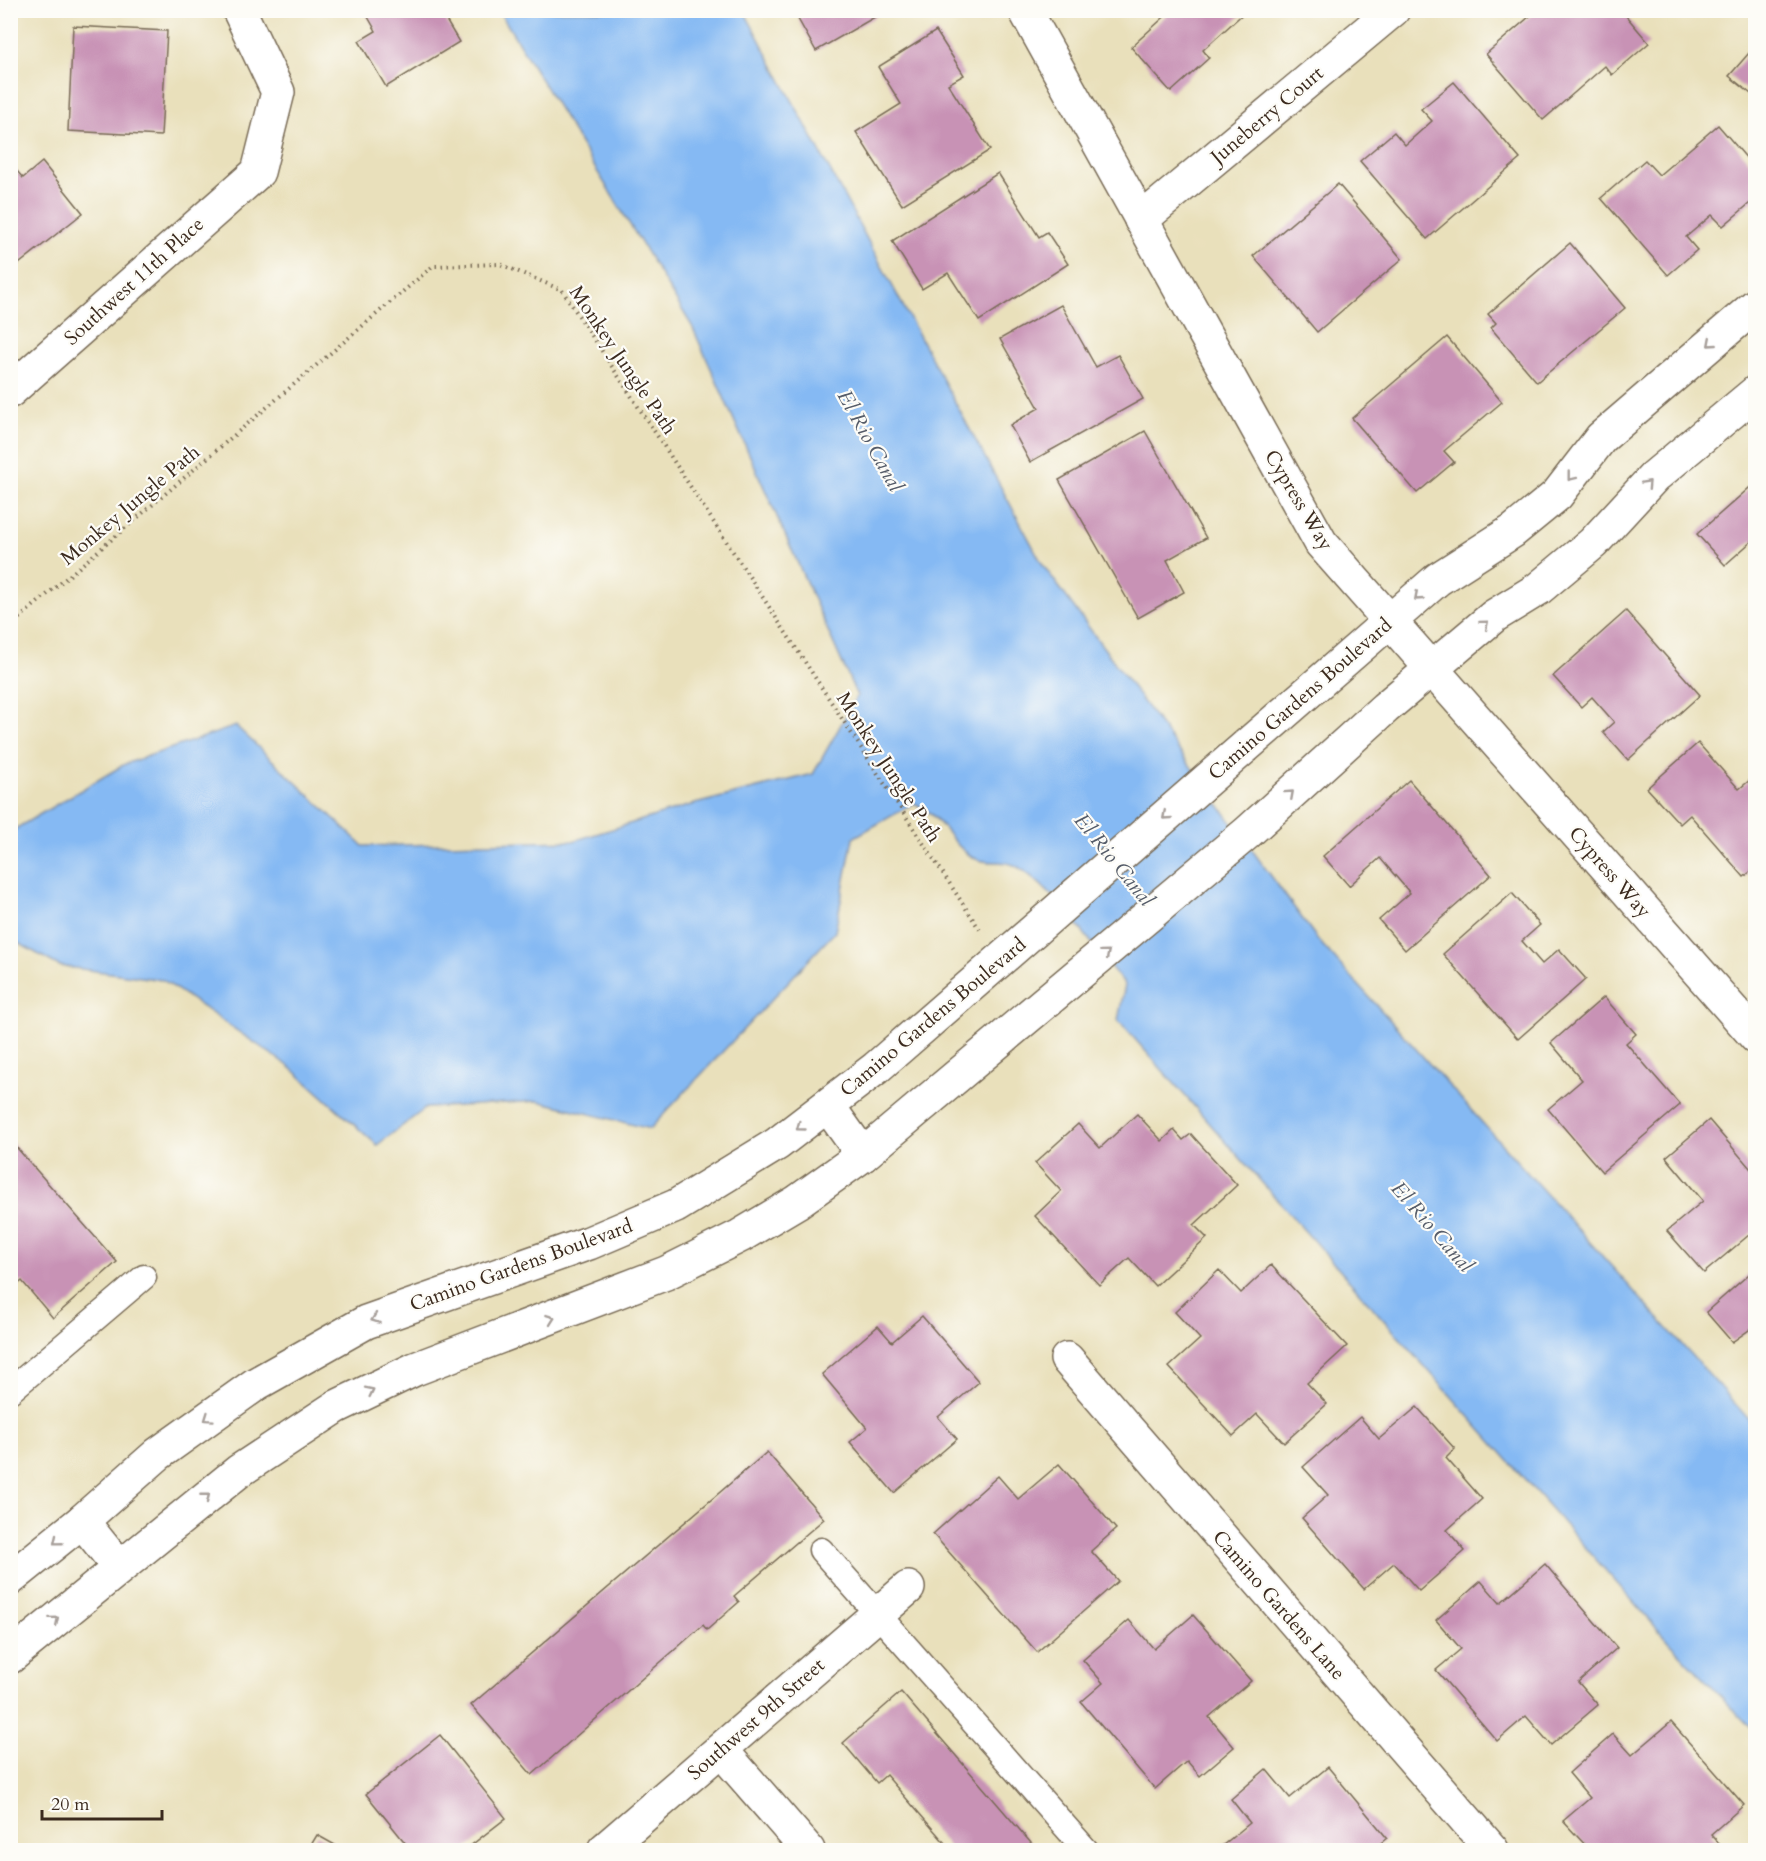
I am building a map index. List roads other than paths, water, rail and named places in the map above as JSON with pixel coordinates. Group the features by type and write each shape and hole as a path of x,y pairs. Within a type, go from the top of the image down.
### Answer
{"street":[{"name":"Southwest 11th Place","path":"10,391 258,171 278,92 239,10"},
{"name":"Cypress Way","path":"1025,10 1321,543 1755,1037"},
{"name":"Juneberry Court","path":"1142,220 1393,10"},
{"name":"Camino Gardens Boulevard","path":"10,1579 82,1521 158,1454 247,1391 366,1322 589,1243 676,1206 777,1143 828,1106 1011,951 1438,579 1513,531 1557,495 1601,438 1755,304"},
{"path":"10,1657 238,1471 336,1407 415,1369 666,1273 740,1236 797,1202 863,1155 1247,833 1494,616 1538,589 1593,543 1654,477 1755,392"},
{"path":"828,1106 863,1155"},
{"name":"Camino Gardens Lane","path":"1067,1359 1492,1851"},
{"path":"82,1521 119,1567"},
{"name":"Southwest 9th Street","path":"604,1851 908,1588"},
{"path":"721,1750 808,1851"}],"lane":[{"path":"10,1391 144,1277"},
{"path":"821,1550 1086,1851"}],"water":[{"name":"El Rio Canal","path":"499,11 744,11 1043,565 1318,940 1755,1426 1755,1732 1669,1642 1118,1020 1125,985 1057,902 1042,886 1014,865 979,860 965,852 933,816 914,803 853,838 835,932 650,1129 538,1101 426,1108 377,1145 290,1067 163,980 59,966 11,939 10,832 125,764 236,726 363,846 573,841 691,805 813,774 857,696 692,326"}]}
